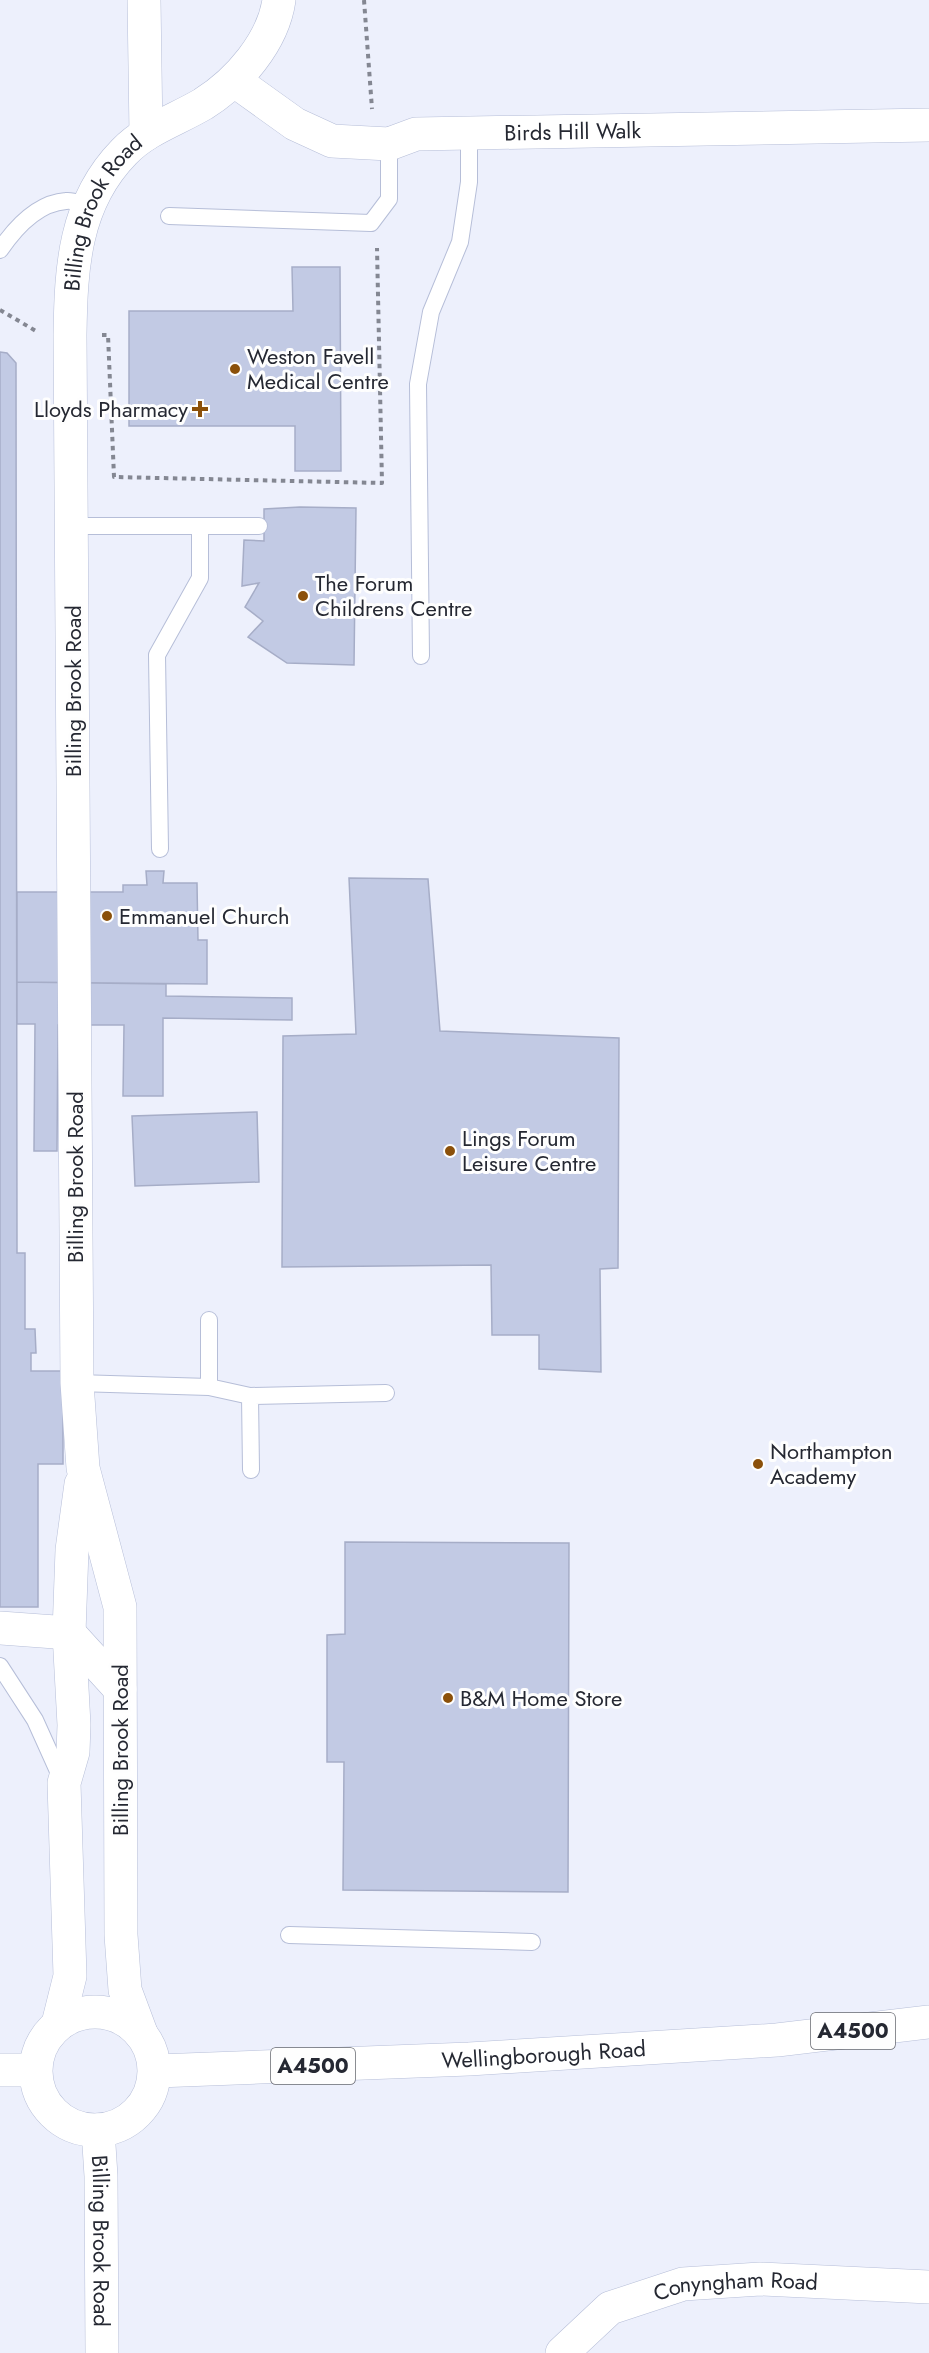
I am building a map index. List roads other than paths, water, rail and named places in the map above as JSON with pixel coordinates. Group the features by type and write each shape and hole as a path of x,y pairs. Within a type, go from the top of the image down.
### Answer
{"street":[{"path":"144,0 146,134"},
{"name":"Billing Brook Road","path":"141,2033 125,1990 123,1974 119,1808 120,1607 83,1468 77,1383 70,335 72,264 80,226 107,173 124,152 146,134 203,104 235,81 261,45 278,11 279,0"},
{"name":"Birds Hill Walk","path":"235,81 295,124 332,141 382,144 416,134 929,125"},
{"name":"Billing Brook Road","path":"58,2024 70,1976 64,1783 73,1752 74,1725 69,1633 72,1550 83,1468"},
{"path":"0,1628 69,1633 120,1689"},
{"path":"102,2012 123,2018 141,2033 152,2053 157,2071 149,2096 137,2114 119,2125 98,2130 79,2128 62,2120 47,2106 38,2089 35,2070 41,2044 58,2024 78,2014 102,2012"},
{"name":"Wellingborough Road","path":"157,2071 469,2059 777,2040 929,2022"},
{"path":"0,2070 35,2070"},
{"name":"Billing Brook Road","path":"98,2130 102,2176 102,2353"},
{"name":"Conyngham Road","path":"562,2353 610,2308 683,2284 760,2279 929,2287"}],"lane":[{"path":"421,657 418,384 431,312 460,242 469,182 469,133"},
{"path":"169,216 371,223 389,199 382,144"},
{"path":"0,250 14,230 44,207 68,200 89,206"},
{"path":"72,526 259,526"},
{"path":"160,849 157,655 200,578 200,526"},
{"path":"209,1320 209,1387"},
{"path":"77,1383 209,1387 250,1396 386,1392"},
{"path":"250,1396 251,1470"},
{"path":"0,1666 35,1720 64,1783"},
{"path":"289,1935 532,1942"}],"place":[{"name":"Weston Favell Medical Centre","path":"235,369"},
{"name":"Lloyds Pharmacy","path":"200,409"},
{"name":"The Forum Childrens Centre","path":"303,596"},
{"name":"Emmanuel Church","path":"107,916"},
{"name":"Lings Forum Leisure Centre","path":"450,1151"},
{"name":"Northampton Academy","path":"758,1464"},
{"name":"B&M Home Store","path":"448,1698"}]}
